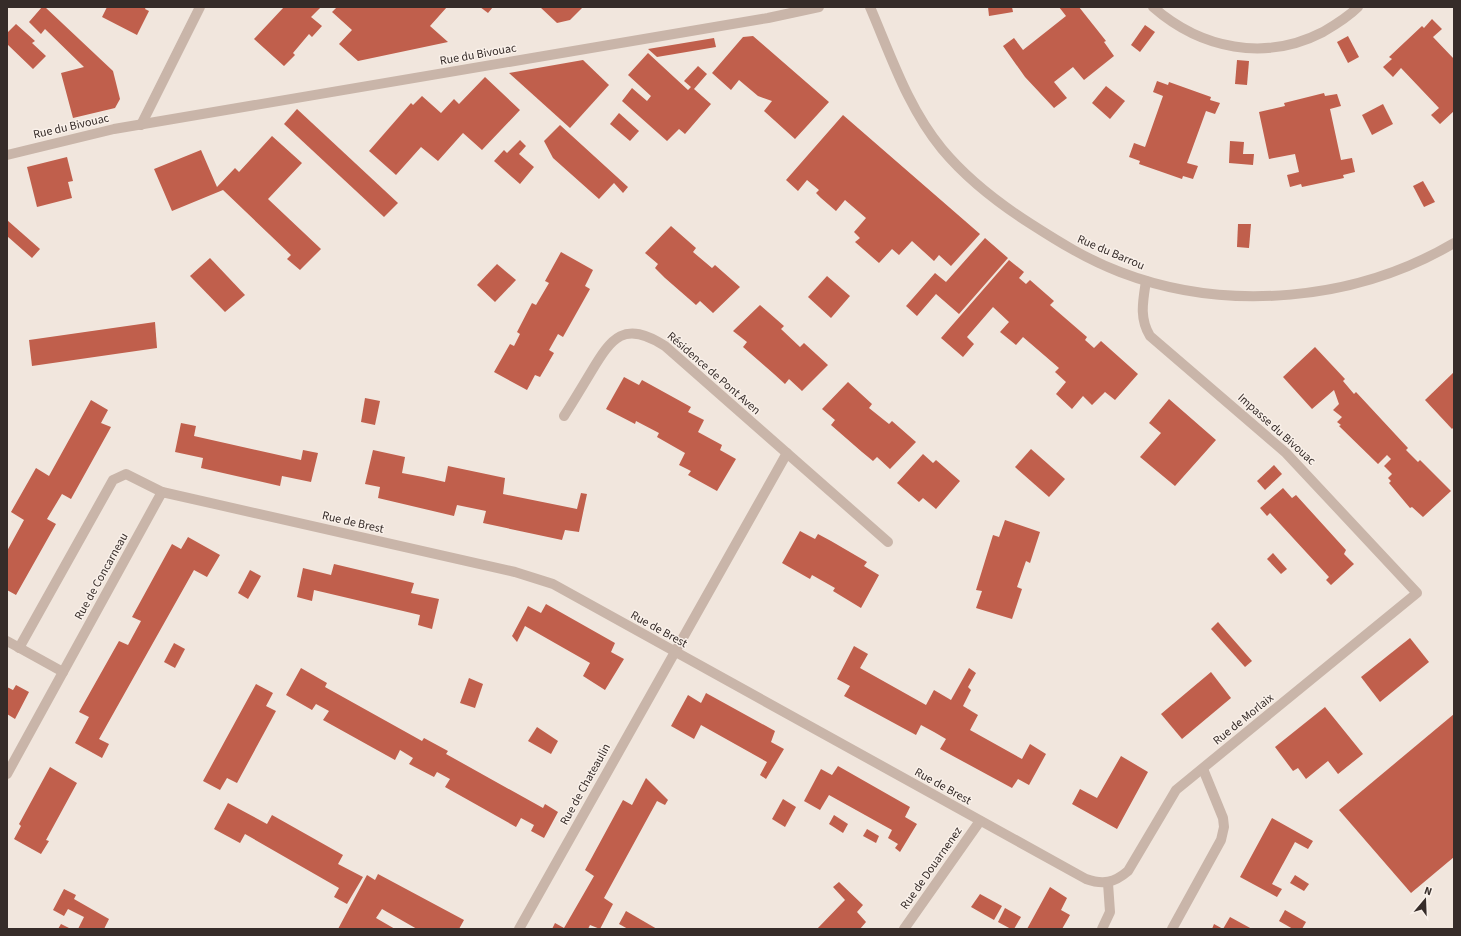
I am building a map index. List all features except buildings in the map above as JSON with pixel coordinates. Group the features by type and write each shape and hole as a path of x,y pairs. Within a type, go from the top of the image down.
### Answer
{"street":[{"path":"141,125 200,7"},
{"name":"Rue du Bivouac","path":"7,155 114,129 768,18 818,7"},
{"name":"Rue du Barrou","path":"870,7 900,81 923,123 941,148 963,173 1020,216 1072,250 1120,272 1146,281 1186,290 1246,295 1298,294 1346,286 1370,280 1419,261 1454,242"},
{"path":"1153,7 1165,18 1186,32 1210,42 1235,48 1261,49 1287,45 1311,38 1334,26 1358,7"},
{"name":"Impasse du Bivouac","path":"1146,281 1142,314 1144,327 1150,336 1286,453 1417,593"},
{"name":"Résidence de Pont Aven","path":"564,416 609,343 627,334 639,334 652,338 664,346 888,542"},
{"path":"675,653 787,453"},
{"name":"Rue de Brest","path":"19,648 113,480 126,474 162,492 538,578 553,584 675,653 1086,879 1108,883"},
{"name":"Rue de Concarneau","path":"7,774 162,492"},
{"name":"Rue de Morlaix","path":"1108,883 1119,878 1128,871 1176,790 1187,779 1203,769 1417,593"},
{"path":"7,641 63,672"},
{"name":"Rue de Chateaulin","path":"519,929 675,653"},
{"path":"1172,929 1221,840 1224,827 1223,818 1203,769"},
{"name":"Rue de Douarnenez","path":"904,929 980,821"},
{"path":"1102,929 1110,912 1108,883"}]}
